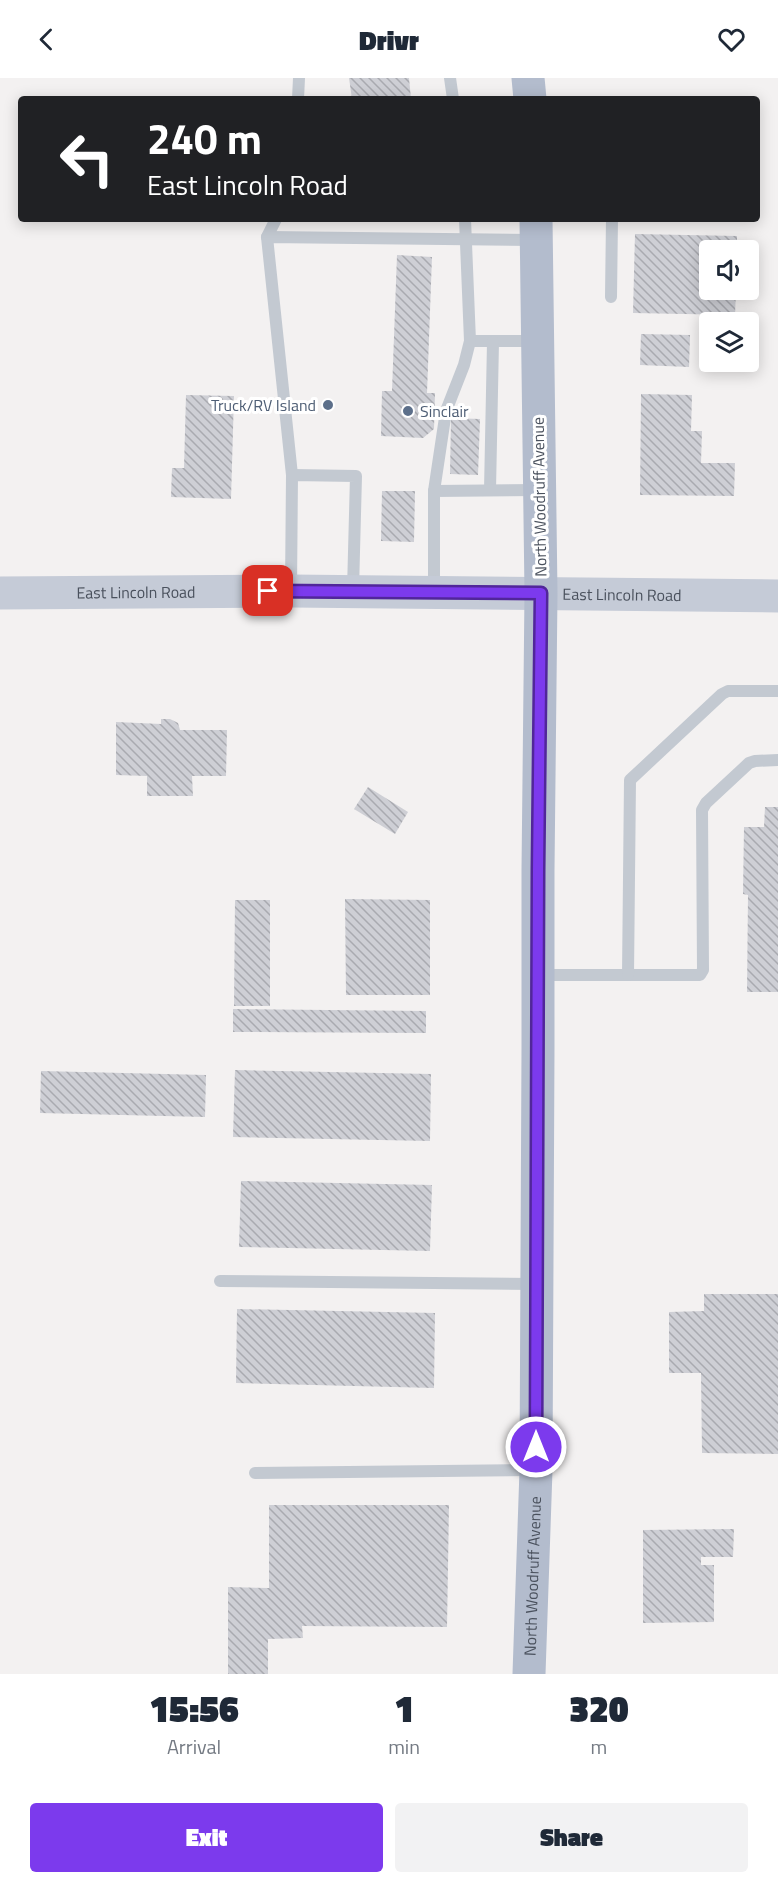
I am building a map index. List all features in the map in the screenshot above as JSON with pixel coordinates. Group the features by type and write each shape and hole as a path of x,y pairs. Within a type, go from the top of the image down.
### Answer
{"main road":[{"path":"528,78 530,96"},
{"name":"North Woodruff Avenue","path":"529,1674 536,1470 541,593 537,230"},
{"name":"East Lincoln Road","path":"0,593 353,591 778,596"}],"lane":[{"path":"298,96 299,78"},
{"path":"450,78 453,96"},
{"path":"274,222 267,237 292,475 291,591"},
{"path":"435,592 434,490 446,411 464,365 470,341 465,222"},
{"path":"610,297 612,222"},
{"path":"267,237 467,238 537,230"},
{"path":"470,341 538,341"},
{"path":"490,490 493,342"},
{"path":"292,475 356,476 353,591"},
{"path":"434,490 539,490"},
{"path":"628,975 630,780 723,694 728,691 778,691"},
{"path":"538,975 700,975 703,970 702,810 706,803 748,763 778,760"},
{"path":"220,1281 536,1284"},
{"path":"255,1473 536,1470"}],"building":[{"path":"349,78 409,78 411,96 352,96"},
{"path":"635,234 737,236 737,240 699,240 699,300 736,300 735,312 699,312 699,314 633,313"},
{"path":"397,255 432,257 427,393 435,393 434,429 423,438 381,436 382,391 392,391"},
{"path":"641,334 690,335 689,367 640,365"},
{"path":"641,394 692,395 691,431 702,431 701,463 735,463 734,496 640,495"},
{"path":"186,395 234,396 231,499 171,497 172,468 184,468"},
{"path":"451,418 480,419 478,475 450,474"},
{"path":"382,491 415,491 414,542 381,541"},
{"path":"161,719 170,719 178,723 180,730 227,730 226,776 192,776 193,796 147,796 147,776 116,775 116,722 161,724"},
{"path":"368,787 408,812 395,834 354,809"},
{"path":"765,807 778,807 778,992 747,992 748,895 743,894 744,827 764,827"},
{"path":"345,899 430,900 430,995 346,995"},
{"path":"235,900 270,900 270,1006 234,1006"},
{"path":"233,1009 426,1011 426,1033 233,1032"},
{"path":"235,1070 431,1074 430,1141 233,1137"},
{"path":"41,1071 206,1075 205,1117 40,1113"},
{"path":"241,1181 432,1185 430,1251 239,1247"},
{"path":"704,1294 778,1294 778,1454 702,1453 701,1373 669,1373 669,1312 704,1311"},
{"path":"237,1309 435,1313 434,1388 236,1383"},
{"path":"269,1505 449,1505 447,1627 302,1626 303,1638 268,1639 268,1674 228,1674 228,1587 269,1588"},
{"path":"734,1529 733,1557 701,1557 701,1565 714,1565 714,1622 643,1623 643,1530"}],"place":[{"name":"Truck/RV Island","path":"328,405"},
{"name":"Sinclair","path":"408,411"}],"route":[{"path":"268,591 541,593 536,1447"}]}
